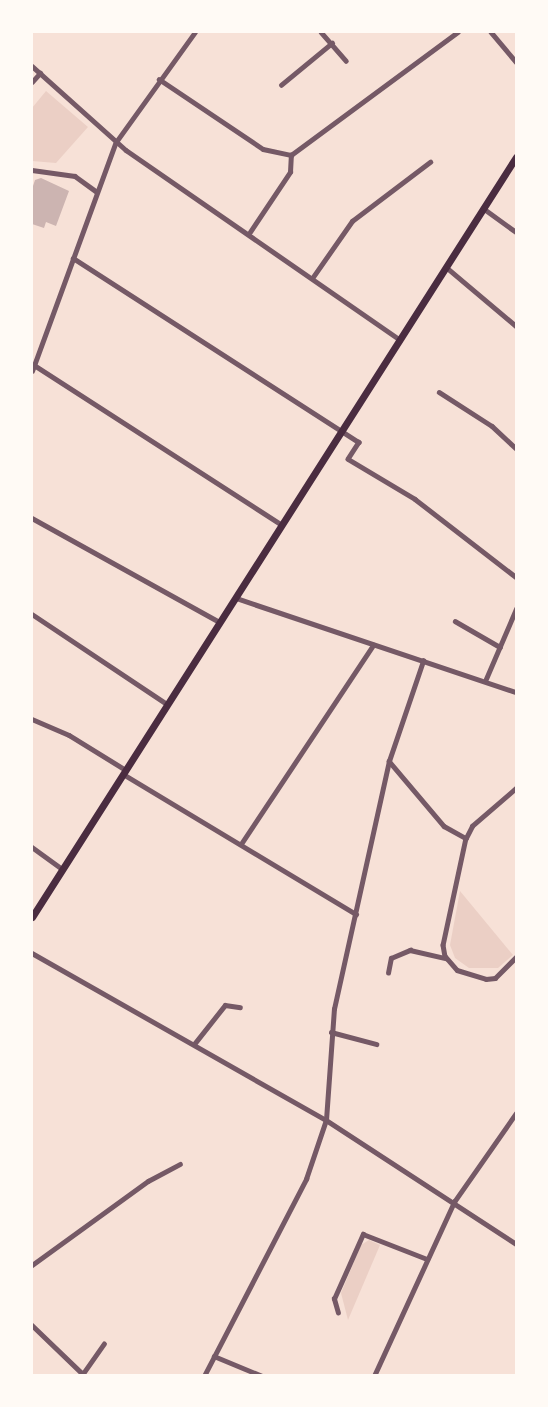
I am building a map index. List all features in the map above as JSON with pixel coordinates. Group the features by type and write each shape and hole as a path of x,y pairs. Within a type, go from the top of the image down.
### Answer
{"main road":[{"path":"32,917 516,157"}],"street":[{"path":"32,371 116,142 195,32"},
{"path":"320,32 346,61"},
{"path":"159,79 263,149 291,155 458,32"},
{"path":"491,32 516,62"},
{"path":"281,85 332,43"},
{"path":"32,66 116,142 250,232 400,340"},
{"path":"32,82 40,73"},
{"path":"250,232 290,172 291,155"},
{"path":"313,277 352,221 430,162"},
{"path":"32,170 75,176 97,192"},
{"path":"483,207 516,232"},
{"path":"73,258 359,442 348,459 415,499 516,577"},
{"path":"446,267 516,327"},
{"path":"34,364 283,525"},
{"path":"439,393 492,426 516,448"},
{"path":"32,518 220,622"},
{"path":"235,598 373,645 486,679 516,692"},
{"path":"486,679 516,609"},
{"path":"32,614 167,704"},
{"path":"455,621 500,647"},
{"path":"241,844 373,645"},
{"path":"204,1376 306,1180 326,1120 331,1032 389,761 423,661"},
{"path":"32,719 69,735 356,914"},
{"path":"389,761 444,826 466,838"},
{"path":"516,788 472,826 466,838 443,945 447,958 457,970 486,979 495,978 516,957"},
{"path":"32,847 62,869"},
{"path":"388,973 391,958 410,950 447,958"},
{"path":"32,953 195,1043 326,1120 516,1244"},
{"path":"195,1043 225,1006 240,1007"},
{"path":"331,1032 376,1044"},
{"path":"374,1376 454,1202 516,1113"},
{"path":"32,1265 148,1181 180,1164"},
{"path":"338,1313 334,1299 363,1234 427,1259"},
{"path":"32,1325 83,1375 104,1344"},
{"path":"214,1356 262,1376"}],"shaded area":[{"path":"46,91 88,127 56,163 32,161 32,108"},
{"path":"460,891 513,955 498,968 469,968 455,958 450,945"},
{"path":"369,1240 380,1245 348,1320 341,1293 361,1245"}],"building":[{"path":"41,178 69,191 56,226 46,222 44,228 32,224 32,189 35,180"}]}
